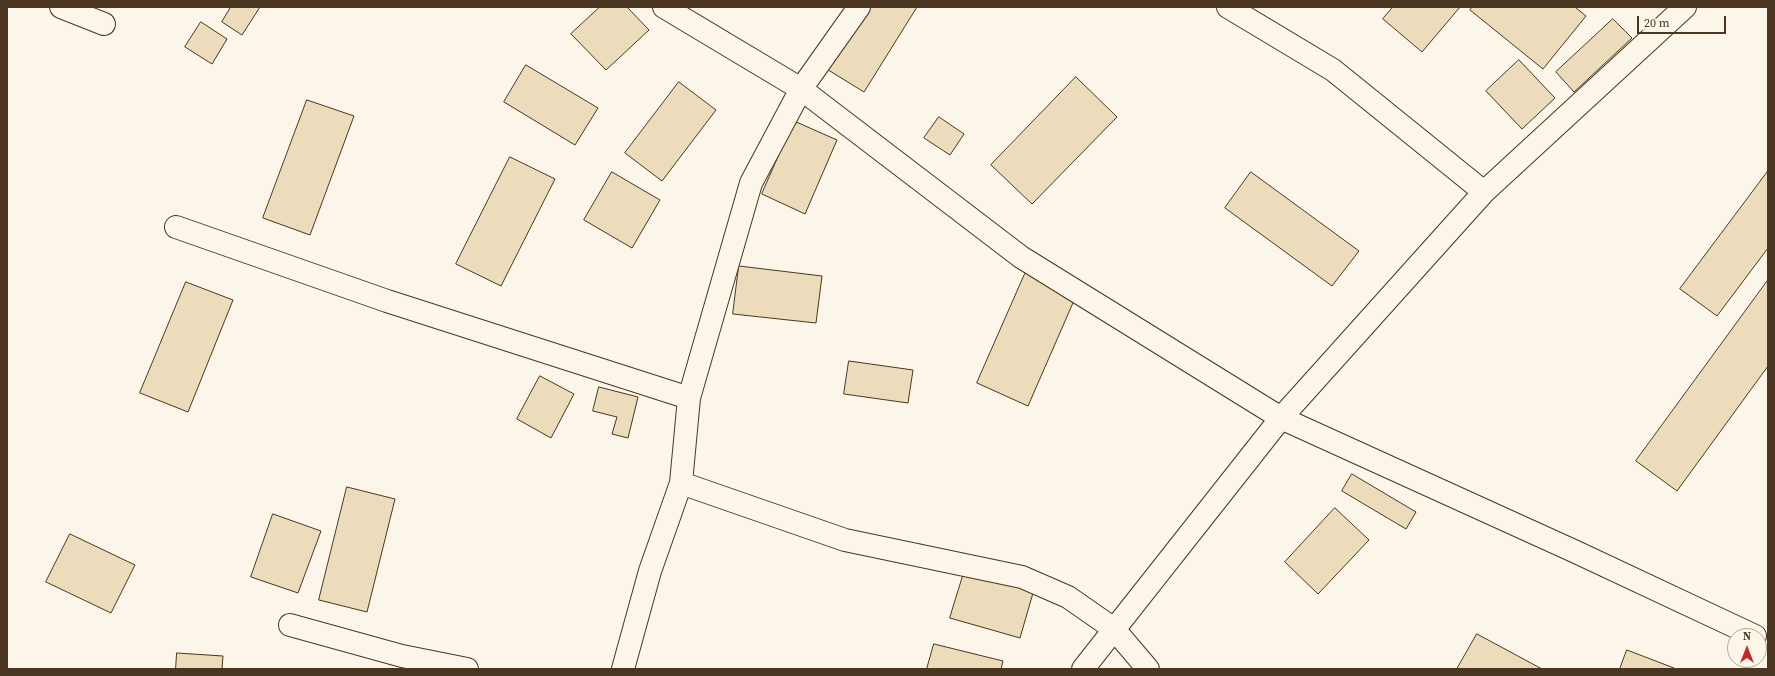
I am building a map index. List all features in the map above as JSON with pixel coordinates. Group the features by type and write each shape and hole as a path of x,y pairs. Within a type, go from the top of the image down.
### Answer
{"street":[{"path":"61,7 104,24"},
{"path":"664,7 801,89 1021,257 1281,418 1576,552 1738,628"},
{"path":"624,669 650,571 681,483 689,398 751,183 801,89 859,7"},
{"path":"1228,7 1333,70 1484,192"},
{"path":"1083,669 1281,418 1484,192 1685,7"},
{"path":"176,227 386,301 689,398"},
{"path":"681,483 845,540 1022,577 1068,597 1114,629 1148,669"},
{"path":"290,625 402,656 467,669"}],"building":[{"path":"231,7 260,7 242,35 222,22"},
{"path":"600,7 627,7 649,30 606,70 571,34"},
{"path":"863,7 917,7 864,92 825,68"},
{"path":"1393,7 1460,7 1422,52 1383,19"},
{"path":"1473,7 1575,7 1586,16 1543,69 1470,10"},
{"path":"1613,19 1632,38 1574,92 1556,72"},
{"path":"201,22 227,39 212,64 185,47"},
{"path":"1519,60 1555,98 1522,129 1486,91"},
{"path":"526,65 598,108 575,145 504,102"},
{"path":"1076,77 1117,117 1032,204 991,165"},
{"path":"679,82 716,110 662,181 625,153"},
{"path":"307,100 354,116 310,235 263,218"},
{"path":"939,117 964,134 950,155 924,138"},
{"path":"794,121 837,140 805,214 762,194"},
{"path":"510,157 555,179 501,286 456,264"},
{"path":"1768,171 1768,248 1717,316 1680,289"},
{"path":"612,172 660,200 632,248 584,220"},
{"path":"1251,172 1359,251 1332,286 1225,208"},
{"path":"739,266 822,276 816,323 733,314"},
{"path":"1028,267 1079,289 1028,406 977,383"},
{"path":"1768,280 1768,366 1677,491 1636,461"},
{"path":"186,282 233,300 188,412 140,393"},
{"path":"849,361 913,370 908,403 844,394"},
{"path":"540,376 574,394 551,438 517,419"},
{"path":"599,387 638,397 628,438 612,434 617,417 593,411"},
{"path":"1352,474 1416,512 1406,529 1342,491"},
{"path":"347,487 395,499 367,612 319,600"},
{"path":"1335,508 1369,540 1318,594 1285,562"},
{"path":"273,514 321,531 298,593 251,577"},
{"path":"70,534 135,565 111,613 46,582"},
{"path":"966,566 1035,586 1020,638 950,618"},
{"path":"1477,634 1542,669 1457,669"},
{"path":"934,644 1003,661 1001,669 927,669"},
{"path":"1627,650 1674,668 1620,669"},
{"path":"177,653 223,656 222,669 176,669"}]}
